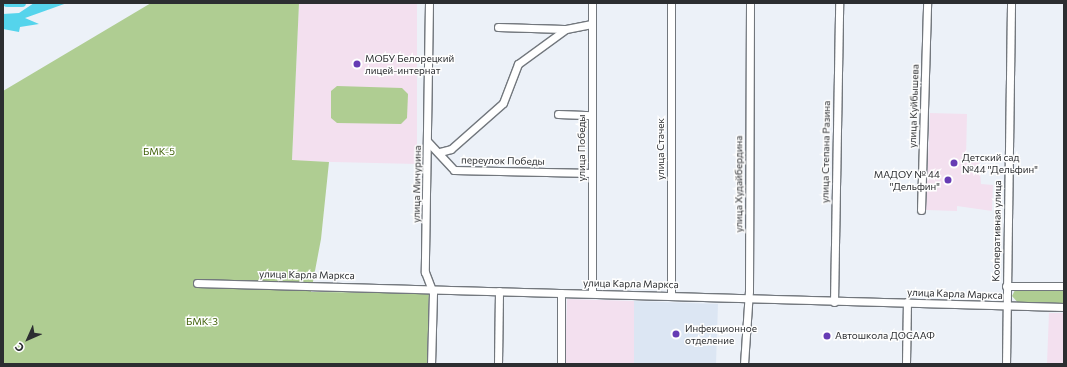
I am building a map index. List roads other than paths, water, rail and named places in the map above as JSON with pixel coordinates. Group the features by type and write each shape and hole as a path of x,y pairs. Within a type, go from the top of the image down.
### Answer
{"street":[{"name":"улица Мичурина","path":"429,3 425,272 432,287 431,364"},
{"name":"улица Победы","path":"592,3 592,293"},
{"name":"улица Стачек","path":"671,3 671,295"},
{"name":"улица Худайбердина","path":"744,364 746,298 749,291 750,3"},
{"name":"улица Степана Разина","path":"834,302 839,3"},
{"name":"улица Куйбышева","path":"921,210 927,3"},
{"name":"Кооперативная улица","path":"1006,364 1011,3"},
{"path":"498,27 566,29 592,24"},
{"path":"440,152 451,149 503,103 518,64 566,29"},
{"path":"558,114 592,115"},
{"name":"переулок Победы","path":"428,142 440,152 454,170 592,173"},
{"name":"улица Карла Маркса","path":"197,283 432,287 499,291 671,295 834,302 907,302 1064,307"},
{"path":"1006,286 1064,286"},
{"path":"498,364 499,291"},
{"path":"561,293 561,364"},
{"path":"906,364 907,302"}],"water":[{"path":"34,3 67,3 25,18 39,24 20,27 19,32 3,29 3,14 19,13"}],"waterway":[{"path":"7,3 22,3"}],"place":[{"name":"МОБУ Белорецкий лицей-интернат","path":"357,64"},
{"name":"Детский сад №44 \"Дельфин\"","path":"954,163"},
{"name":"МАДОУ № 44 \"Дельфин\"","path":"948,180"},
{"name":"Инфекционное отделение","path":"676,334"},
{"name":"Автошкола ДОСААФ","path":"827,336"}],"park label":[{"name":"БМК-5","path":"159,152"},
{"name":"БМК-3","path":"202,322"}]}
